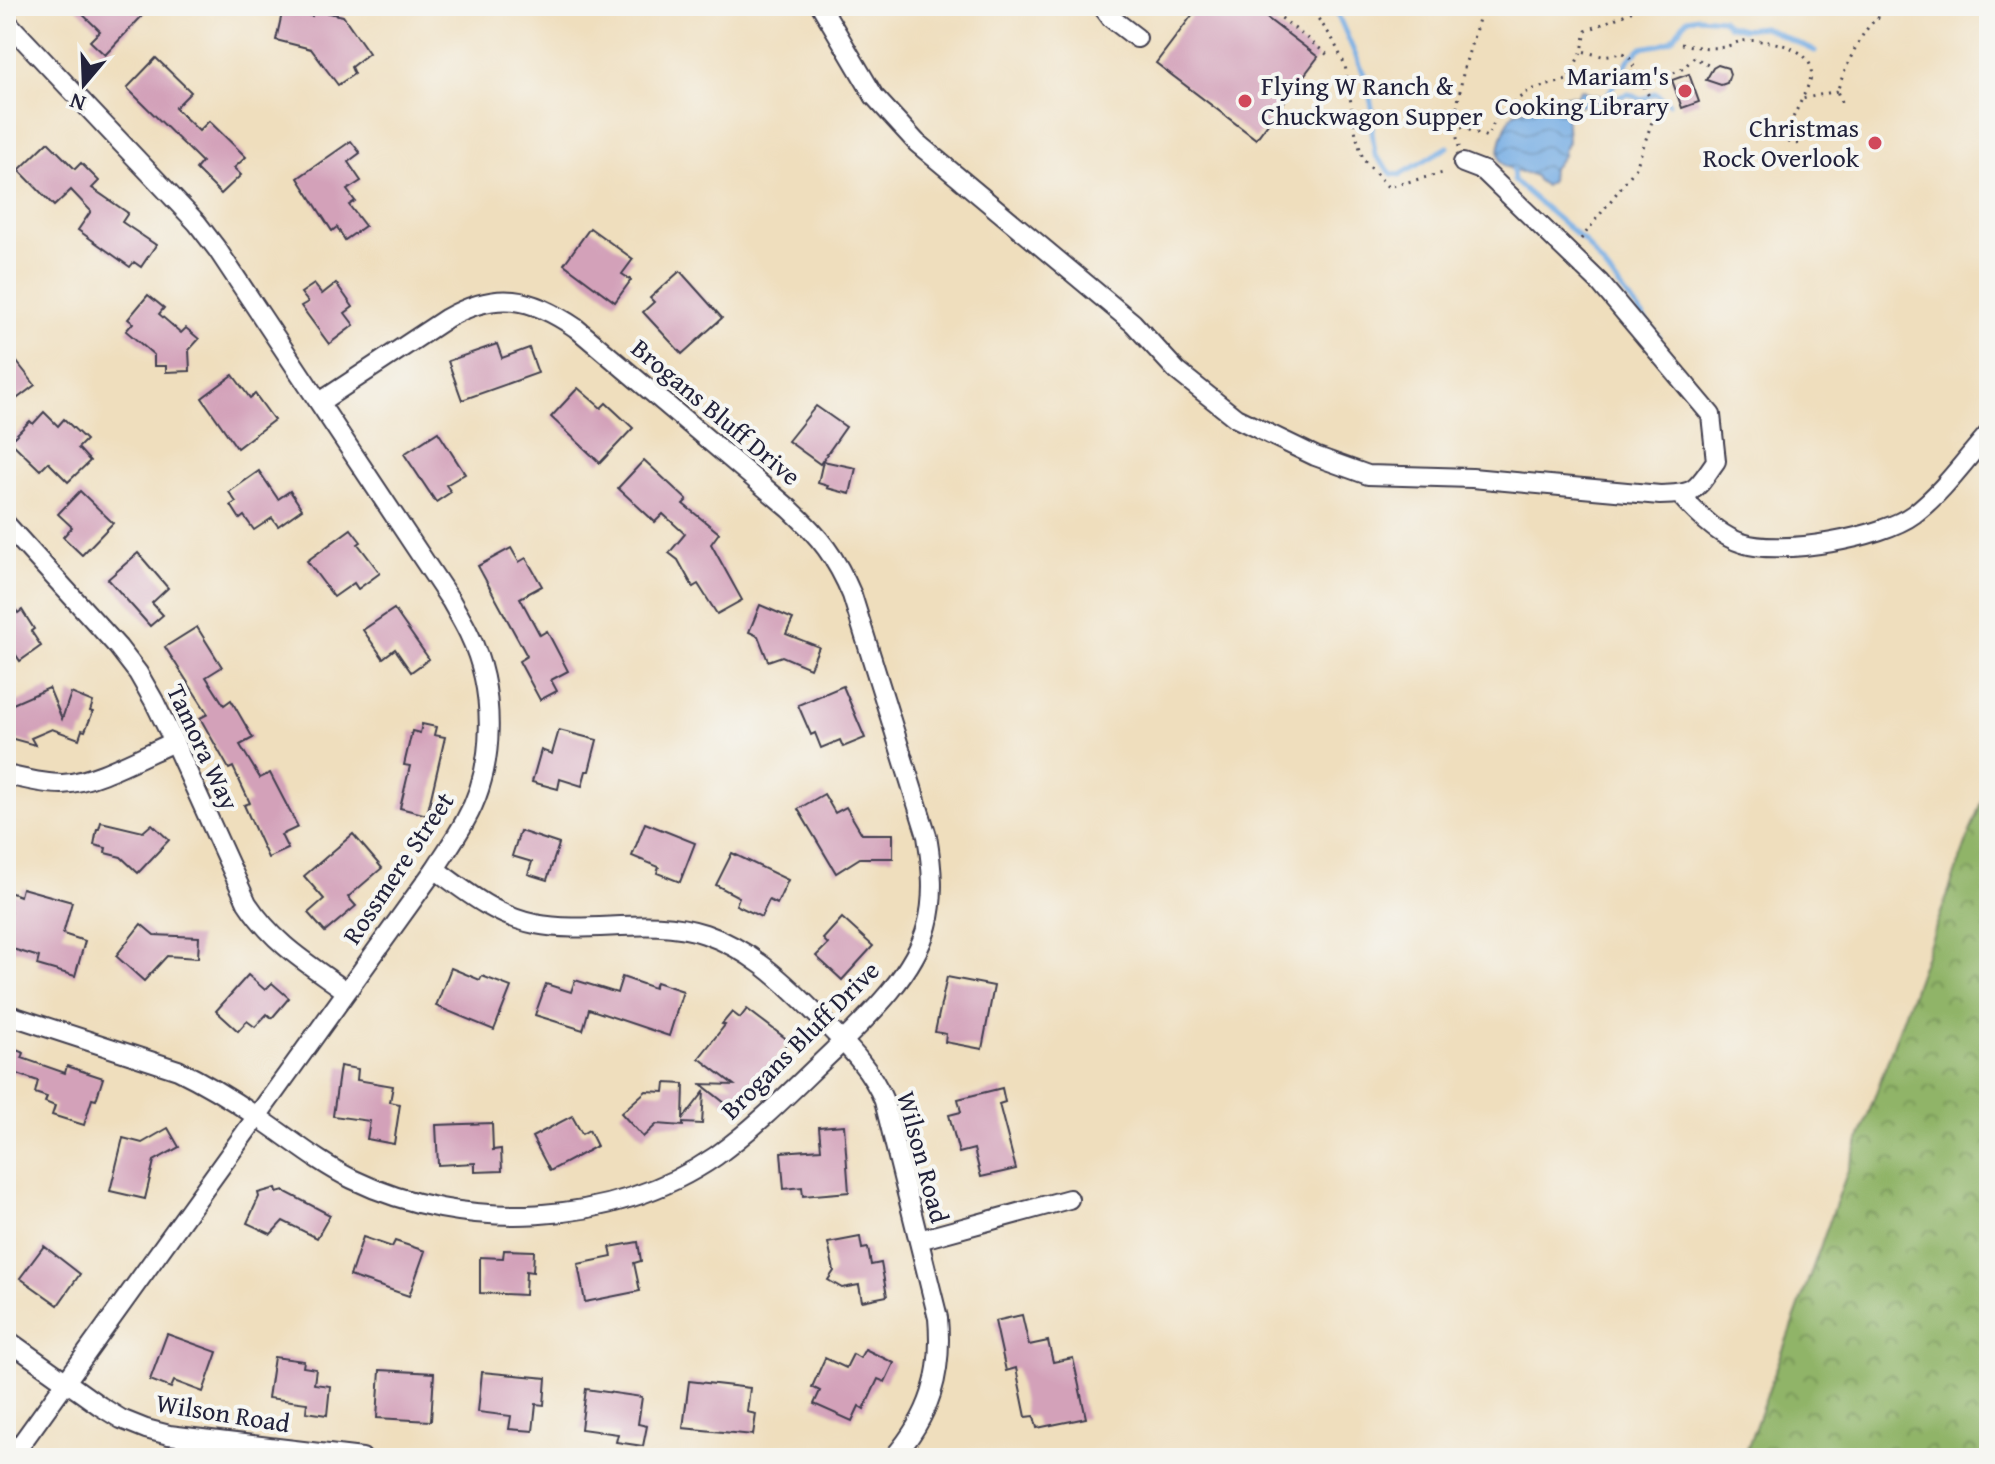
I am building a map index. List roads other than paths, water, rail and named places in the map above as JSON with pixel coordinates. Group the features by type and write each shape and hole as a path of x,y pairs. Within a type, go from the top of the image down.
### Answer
{"street":[{"path":"821,6 874,96 917,143 1133,323 1177,371 1236,418 1315,456 1368,475 1472,478 1660,495 1680,495 1696,489 1716,461 1711,415 1600,283 1484,171 1463,163"},
{"path":"1102,6 1111,18 1137,38"},
{"name":"Rossmere Street","path":"6,21 197,223 217,249 451,601 470,635 481,666 487,695 488,726 483,777 466,820 435,869 11,1458"},
{"name":"Brogans Bluff Drive","path":"6,1014 178,1070 221,1093 323,1163 354,1180 417,1202 482,1214 515,1216 549,1214 624,1199 675,1180 714,1157 753,1128 843,1041 892,989 907,968 927,928 932,886 927,836 852,595 841,569 813,531 576,328 555,313 532,304 510,300 465,308 320,402"},
{"path":"1680,495 1694,510 1739,543 1783,548 1833,541 1884,530 1911,516 1933,498 1989,433"},
{"name":"Tamora Way","path":"6,524 138,673 174,742 247,903 260,923 279,943 346,991"},
{"path":"6,775 45,783 65,784 87,780 174,742"},
{"name":"Wilson Road","path":"435,869 474,899 533,924 662,926 702,932 721,940 776,975 843,1041 876,1081 884,1101 919,1240 938,1318 940,1341 939,1362 928,1406 917,1427 893,1458"},
{"path":"919,1240 1069,1199"},
{"name":"Wilson Road","path":"6,1339 100,1406 146,1429 169,1435 362,1458"}],"water":[{"path":"1580,90 1601,96 1601,101 1566,108 1568,142 1564,154 1552,168 1551,181 1545,186 1535,176 1505,166 1499,155 1500,147 1514,113 1552,98 1577,96"}],"waterway":[{"path":"1334,6 1366,79 1373,112 1375,155 1392,174 1400,175 1448,147"},
{"path":"1601,98 1607,96 1629,59 1641,48 1672,40 1687,19 1722,19 1728,25 1743,29 1763,27 1815,51"},
{"path":"1601,101 1629,94 1642,100 1655,93 1669,103"},
{"path":"1513,169 1514,181 1584,241 1659,337"}],"place":[{"name":"Mariam's Cooking Library","path":"1685,91"},
{"name":"Flying W Ranch & Chuckwagon Supper","path":"1245,101"},
{"name":"Christmas Rock Overlook","path":"1875,143"}]}
